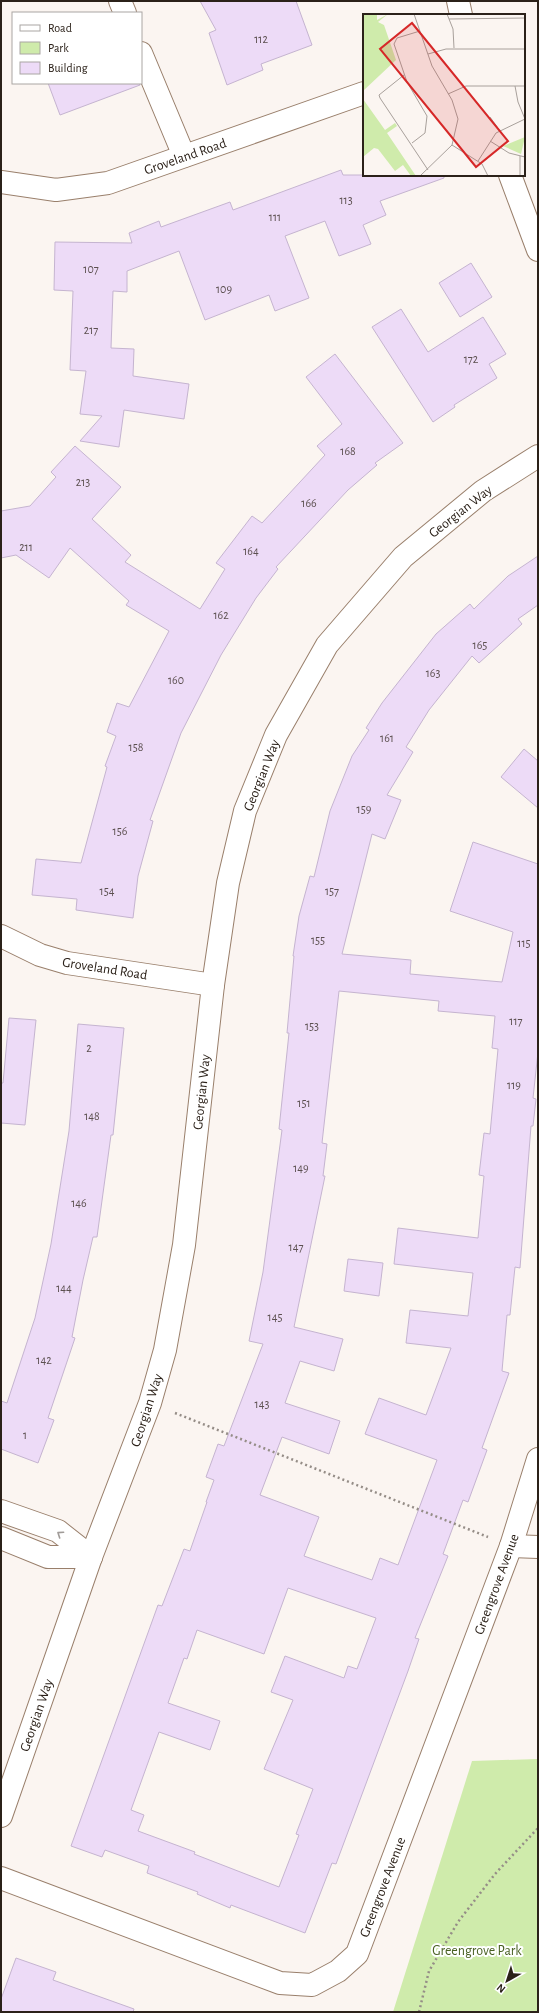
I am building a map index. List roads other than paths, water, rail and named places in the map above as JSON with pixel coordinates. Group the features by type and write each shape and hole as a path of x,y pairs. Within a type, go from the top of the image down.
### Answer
{"street":[{"path":"120,1 124,12"},
{"path":"458,1 461,14"},
{"path":"142,55 184,156"},
{"name":"Groveland Road","path":"1,182 56,190 108,183 363,93"},
{"path":"510,176 538,250"},
{"name":"Georgian Way","path":"1,1816 91,1557 150,1403 165,1350 184,1245 213,985 228,883 245,811 276,735 327,645 404,556 483,491 538,456"},
{"name":"Groveland Road","path":"1,936 40,955 66,963 213,985"},
{"name":"Greengrove Avenue","path":"1,1878 280,1983 312,1985 338,1971 357,1954 511,1546 538,1459"},
{"path":"1,1511 58,1531 91,1557"},
{"path":"1,1538 48,1557 91,1557"},
{"path":"511,1546 538,1547"}],"park label":[{"name":"Greengrove Park","path":"477,1950"}]}
